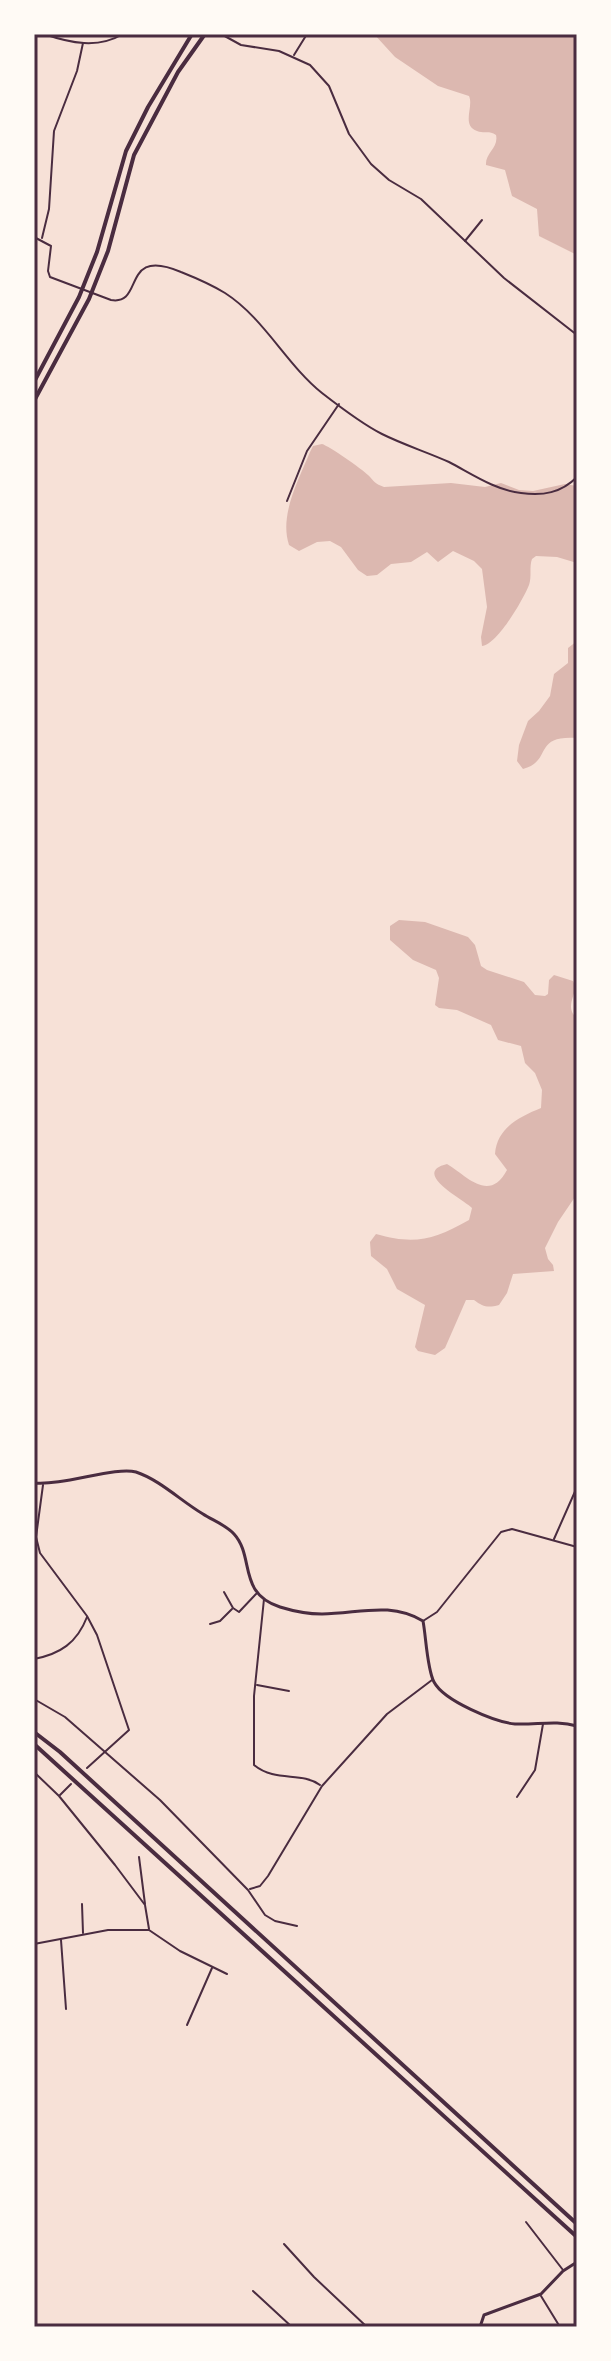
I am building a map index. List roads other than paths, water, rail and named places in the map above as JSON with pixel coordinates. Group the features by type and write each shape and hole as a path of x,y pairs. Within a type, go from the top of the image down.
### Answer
{"highway":[{"path":"34,382 79,297 126,151 155,93 192,34"},
{"path":"34,401 89,299 108,251 134,155 178,72 205,34"},
{"path":"34,1732 60,1752 577,2224"},
{"path":"34,1744 577,2237"}],"street":[{"path":"44,34 83,43 108,41 123,34"},
{"path":"221,34 241,45 293,56 310,65 329,86 349,134 371,164 389,180 421,199 504,278 577,335"},
{"path":"293,56 307,34"},
{"path":"41,239 49,209 54,131 77,71 83,43"},
{"path":"464,242 482,220"},
{"path":"34,237 51,246 48,271 53,279 111,300 126,298 140,271 148,266 167,266 225,293 238,303 308,381 375,431 439,457 488,483 512,492 537,495 557,491 577,477"},
{"path":"287,501 307,451 339,404"},
{"path":"34,1483 128,1471 142,1475 234,1534 249,1576 264,1598 282,1607 320,1615 380,1608 397,1610 423,1621"},
{"path":"44,1484 36,1537 40,1553 87,1616 97,1635 129,1730 87,1768"},
{"path":"553,1540 577,1487"},
{"path":"423,1621 437,1612 501,1532 512,1529 577,1547"},
{"path":"224,1592 233,1608 241,1611 258,1593"},
{"path":"264,1598 256,1685 254,1765 282,1777 311,1779 322,1786"},
{"path":"210,1624 220,1621 233,1608"},
{"path":"34,1659 63,1650 74,1641 87,1616"},
{"path":"423,1621 432,1680 448,1695 491,1719 514,1724 563,1722 577,1726"},
{"path":"248,1890 260,1886 268,1876 322,1786 387,1714 432,1680"},
{"path":"256,1685 289,1691"},
{"path":"34,1699 65,1717 160,1800 248,1890 265,1915 275,1921 297,1926"},
{"path":"517,1797 535,1770 543,1723"},
{"path":"34,1772 59,1796 145,1905"},
{"path":"59,1796 71,1784"},
{"path":"139,1857 149,1930"},
{"path":"82,1904 83,1935"},
{"path":"34,1944 108,1930 149,1930 180,1951 227,1974"},
{"path":"61,1939 66,2009"},
{"path":"187,2025 212,1967"},
{"path":"526,2222 563,2271"},
{"path":"284,2244 367,2327"},
{"path":"480,2327 484,2315 541,2294 563,2271 577,2262"},
{"path":"253,2291 292,2327"},
{"path":"541,2294 560,2327"}]}
